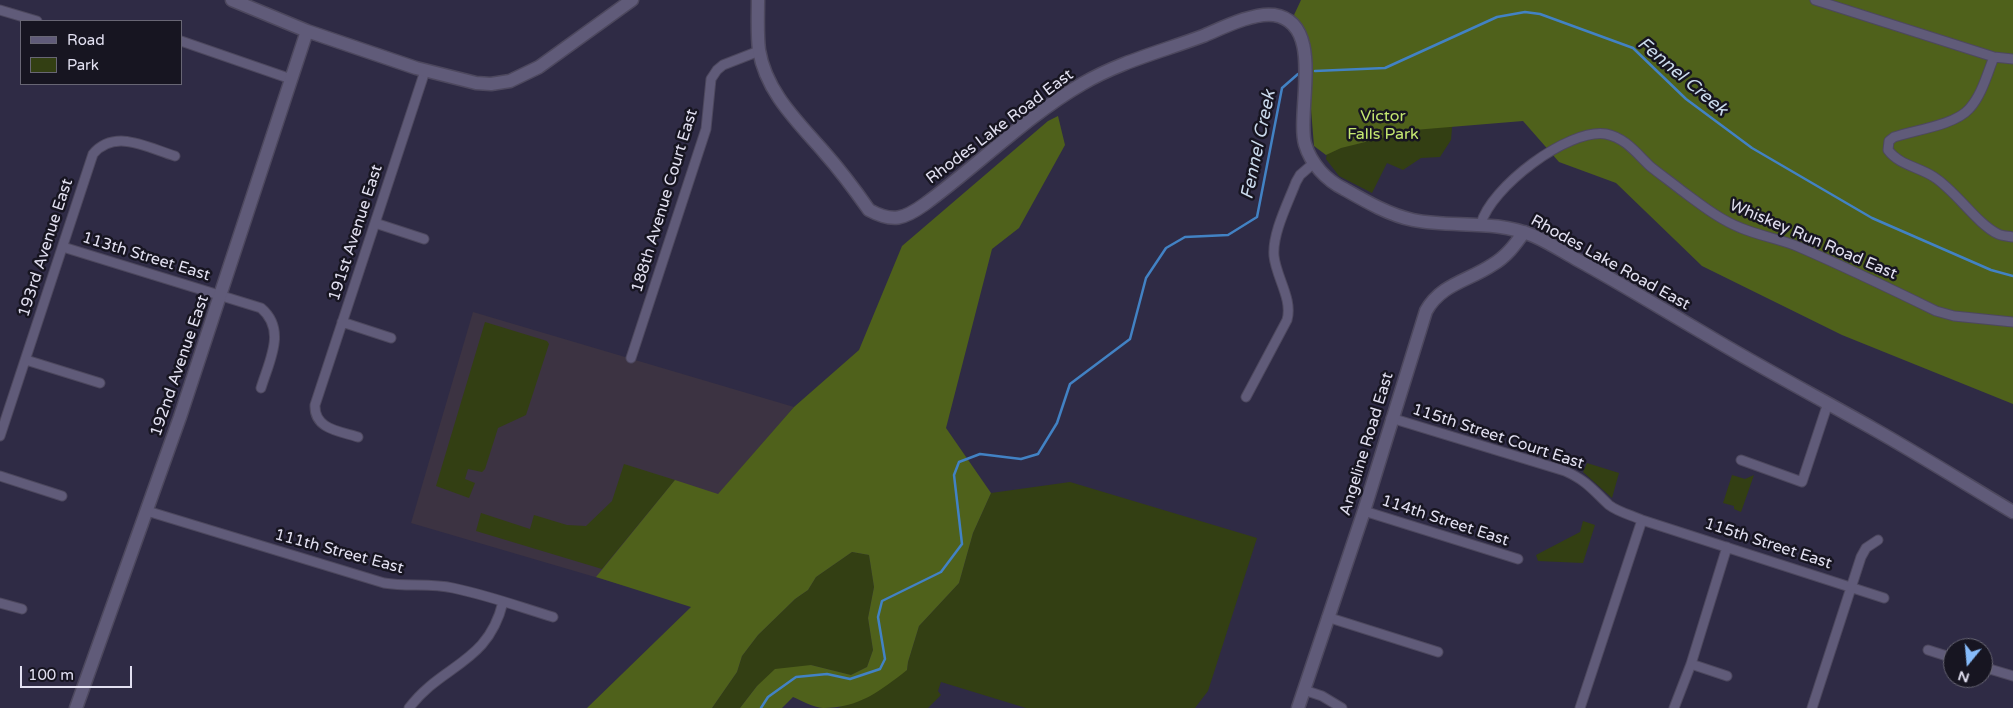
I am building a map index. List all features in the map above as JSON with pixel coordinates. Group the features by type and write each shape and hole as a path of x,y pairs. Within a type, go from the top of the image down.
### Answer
{"street":[{"path":"232,0 255,4 307,31 425,71 476,83 498,84 510,81 539,67 632,0"},
{"name":"Rhodes Lake Road East","path":"758,0 759,51 766,74 780,102 799,126 824,152 869,210 886,217 896,218 904,216 925,204 1032,119 1082,83 1110,70 1236,23 1269,14 1278,16 1288,21 1297,30 1304,45 1305,142 1323,174 1336,185 1404,217 1434,222 1509,227 1536,237 1828,403 2013,512"},
{"path":"1815,0 1994,57 2013,59"},
{"path":"0,10 34,20"},
{"name":"192nd Avenue East","path":"76,708 147,511 221,296 307,31"},
{"path":"182,41 291,79"},
{"name":"188th Avenue Court East","path":"631,358 706,129 711,79 717,70 723,66 759,51"},
{"path":"1994,57 1981,89 1966,112 1946,122 1894,137 1889,141 1888,150 1896,159 1934,176 1958,196 1990,230 1999,235 2013,237"},
{"name":"191st Avenue East","path":"358,437 325,426 320,422 315,412 315,405 425,71"},
{"name":"Whiskey Run Road East","path":"1480,224 1491,202 1531,164 1570,140 1595,133 1606,134 1617,137 1628,144 1663,176 1702,205 1734,225 1799,248 1936,311 1954,316 2013,322"},
{"name":"193rd Avenue East","path":"0,436 91,159 98,149 110,142 123,140 175,156"},
{"path":"1246,397 1282,332 1288,316 1288,306 1274,257 1274,246 1296,182 1300,175 1315,162"},
{"path":"375,223 424,239"},
{"name":"Angeline Road East","path":"1298,708 1364,510 1426,311 1430,303 1446,288 1484,270 1506,255 1524,232"},
{"name":"113th Street East","path":"63,247 261,308 272,321 275,340 261,388"},
{"path":"342,322 391,338"},
{"path":"26,360 100,383"},
{"path":"1742,460 1802,482 1828,403"},
{"name":"115th Street Court East","path":"1392,418 1565,471 1580,478 1594,488 1610,505 1619,511 1642,520"},
{"path":"0,476 62,496"},
{"name":"114th Street East","path":"1364,510 1518,560"},
{"name":"111th Street East","path":"147,511 384,583 399,586 430,585 454,588 553,617"},
{"path":"1580,708 1642,520"},
{"name":"115th Street East","path":"1642,520 1884,598"},
{"path":"1812,708 1861,557 1866,548 1878,540"},
{"path":"1674,708 1691,664 1726,547"},
{"path":"0,602 22,609"},
{"path":"409,708 427,687 463,663 484,643 497,621 503,602"},
{"path":"1327,617 1438,652"},
{"path":"1928,650 1943,655"},
{"path":"1691,664 1727,676"},
{"path":"1993,670 2013,676"},
{"path":"1304,690 1322,696 1342,708"}],"shaded area":[{"path":"473,312 794,407 636,589 411,523"}],"green space":[{"name":"Victor Falls Park","path":"1301,0 2013,0 2013,404 1842,335 1702,266 1616,183 1559,162 1523,121 1414,130 1341,148 1326,155 1314,146 1310,97 1312,58 1307,35 1294,15"},
{"path":"1058,116 1065,145 1019,228 992,249 946,428 991,493 973,533 959,583 919,626 907,670 888,685 868,697 848,705 823,708 793,697 782,708 740,708 757,686 775,669 811,665 851,675 867,667 873,650 868,618 874,587 869,555 852,552 816,577 808,590 795,599 758,635 742,656 737,672 712,708 587,708 691,607 596,577 675,480 718,494 794,407 859,350 902,246 1048,121"},
{"path":"1453,116 1451,140 1440,157 1421,158 1403,170 1387,163 1372,193 1339,176 1326,159 1329,139"},
{"path":"485,322 547,341 549,344 526,415 498,428 485,469 482,472 468,469 465,479 475,483 469,498 436,486"},
{"path":"1587,463 1619,473 1612,498 1583,472"},
{"path":"624,464 675,480 602,569 476,531 481,513 530,529 534,515 567,525 586,526 612,501"},
{"path":"1732,475 1745,479 1754,475 1741,512 1734,509 1734,506 1723,503"},
{"path":"1070,482 1257,538 1208,691 1195,708 1026,708 941,682 938,691 941,695 928,708 838,708 907,670 919,626 959,583 973,533 991,493"},
{"path":"1583,521 1595,525 1583,563 1538,561 1536,555 1580,532"},
{"path":"852,552 869,555 874,587 868,618 873,650 867,667 851,675 811,665 757,686 740,708 712,708 737,672 742,656 758,635 795,599 808,590 816,577"}],"waterway":[{"name":"Fennel Creek","path":"1315,71 1385,68 1497,17 1525,12 1540,14 1633,48 1686,99 1752,148 1872,218 1991,270 2013,276"},
{"name":"Fennel Creek","path":"761,708 768,697 796,677 827,674 850,679 880,669 885,659 878,617 882,601 941,572 962,544 954,475 959,462 980,454 1021,459 1038,454 1057,423 1070,384 1130,339 1146,278 1166,248 1185,237 1228,235 1257,217 1282,88 1298,74"}]}
